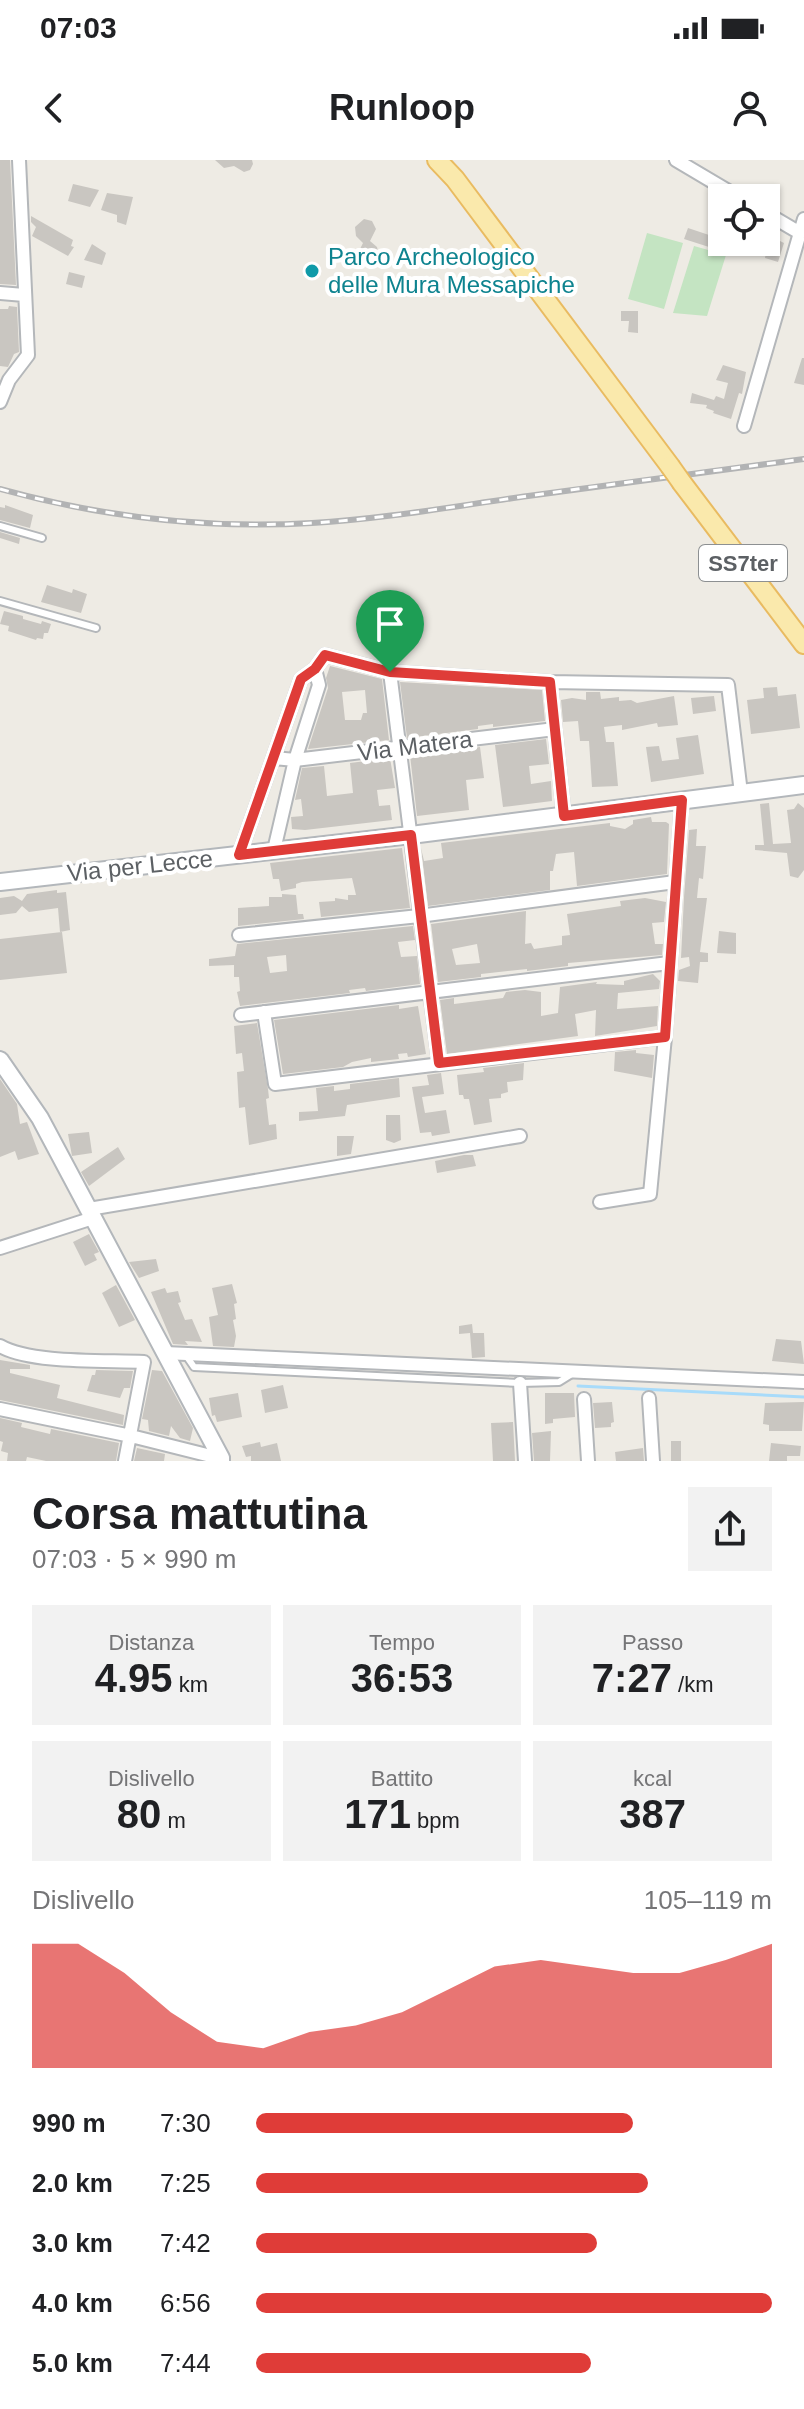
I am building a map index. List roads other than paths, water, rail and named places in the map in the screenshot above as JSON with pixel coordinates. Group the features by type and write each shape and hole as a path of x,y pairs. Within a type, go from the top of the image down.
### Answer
{"main road":[{"name":"SS7ter","path":"437,160 455,179 804,644"}],"street":[{"path":"0,402 9,380 28,355 19,160"},
{"path":"676,160 716,184"},
{"path":"744,426 804,219"},
{"path":"780,221 800,233"},
{"path":"0,293 24,295"},
{"path":"239,855 301,679 315,669 325,655 390,672 550,682 728,685 741,793"},
{"path":"274,850 295,760 319,685 315,669"},
{"path":"390,672 439,1063"},
{"path":"550,682 564,816"},
{"name":"Via Matera","path":"274,758 295,760 555,729"},
{"name":"Via per Lecce","path":"0,882 411,835 804,785"},
{"path":"600,1202 650,1194 682,800"},
{"path":"239,935 419,916 675,882"},
{"path":"241,1015 669,963"},
{"path":"264,1012 275,1084 665,1037"},
{"path":"2,1067 40,1118 222,1460"},
{"path":"0,1248 91,1213 520,1136"},
{"path":"0,1346 10,1352 30,1356 144,1362 125,1461"},
{"path":"165,1353 804,1382"},
{"path":"520,1383 525,1461"},
{"path":"649,1398 653,1461"},
{"path":"584,1399 588,1461"},
{"path":"0,1409 131,1436 222,1460"}],"lane":[{"path":"0,526 42,538"},
{"path":"0,601 96,628"},
{"path":"185,1354 194,1367 520,1383 559,1382 576,1371"}],"waterway":[{"path":"578,1386 804,1397"}],"railway":[{"path":"0,489 77,507 154,519 233,524 312,523 393,515 804,459"}],"place":[{"name":"Parco Archeologico delle Mura Messapiche","path":"312,271"}]}
